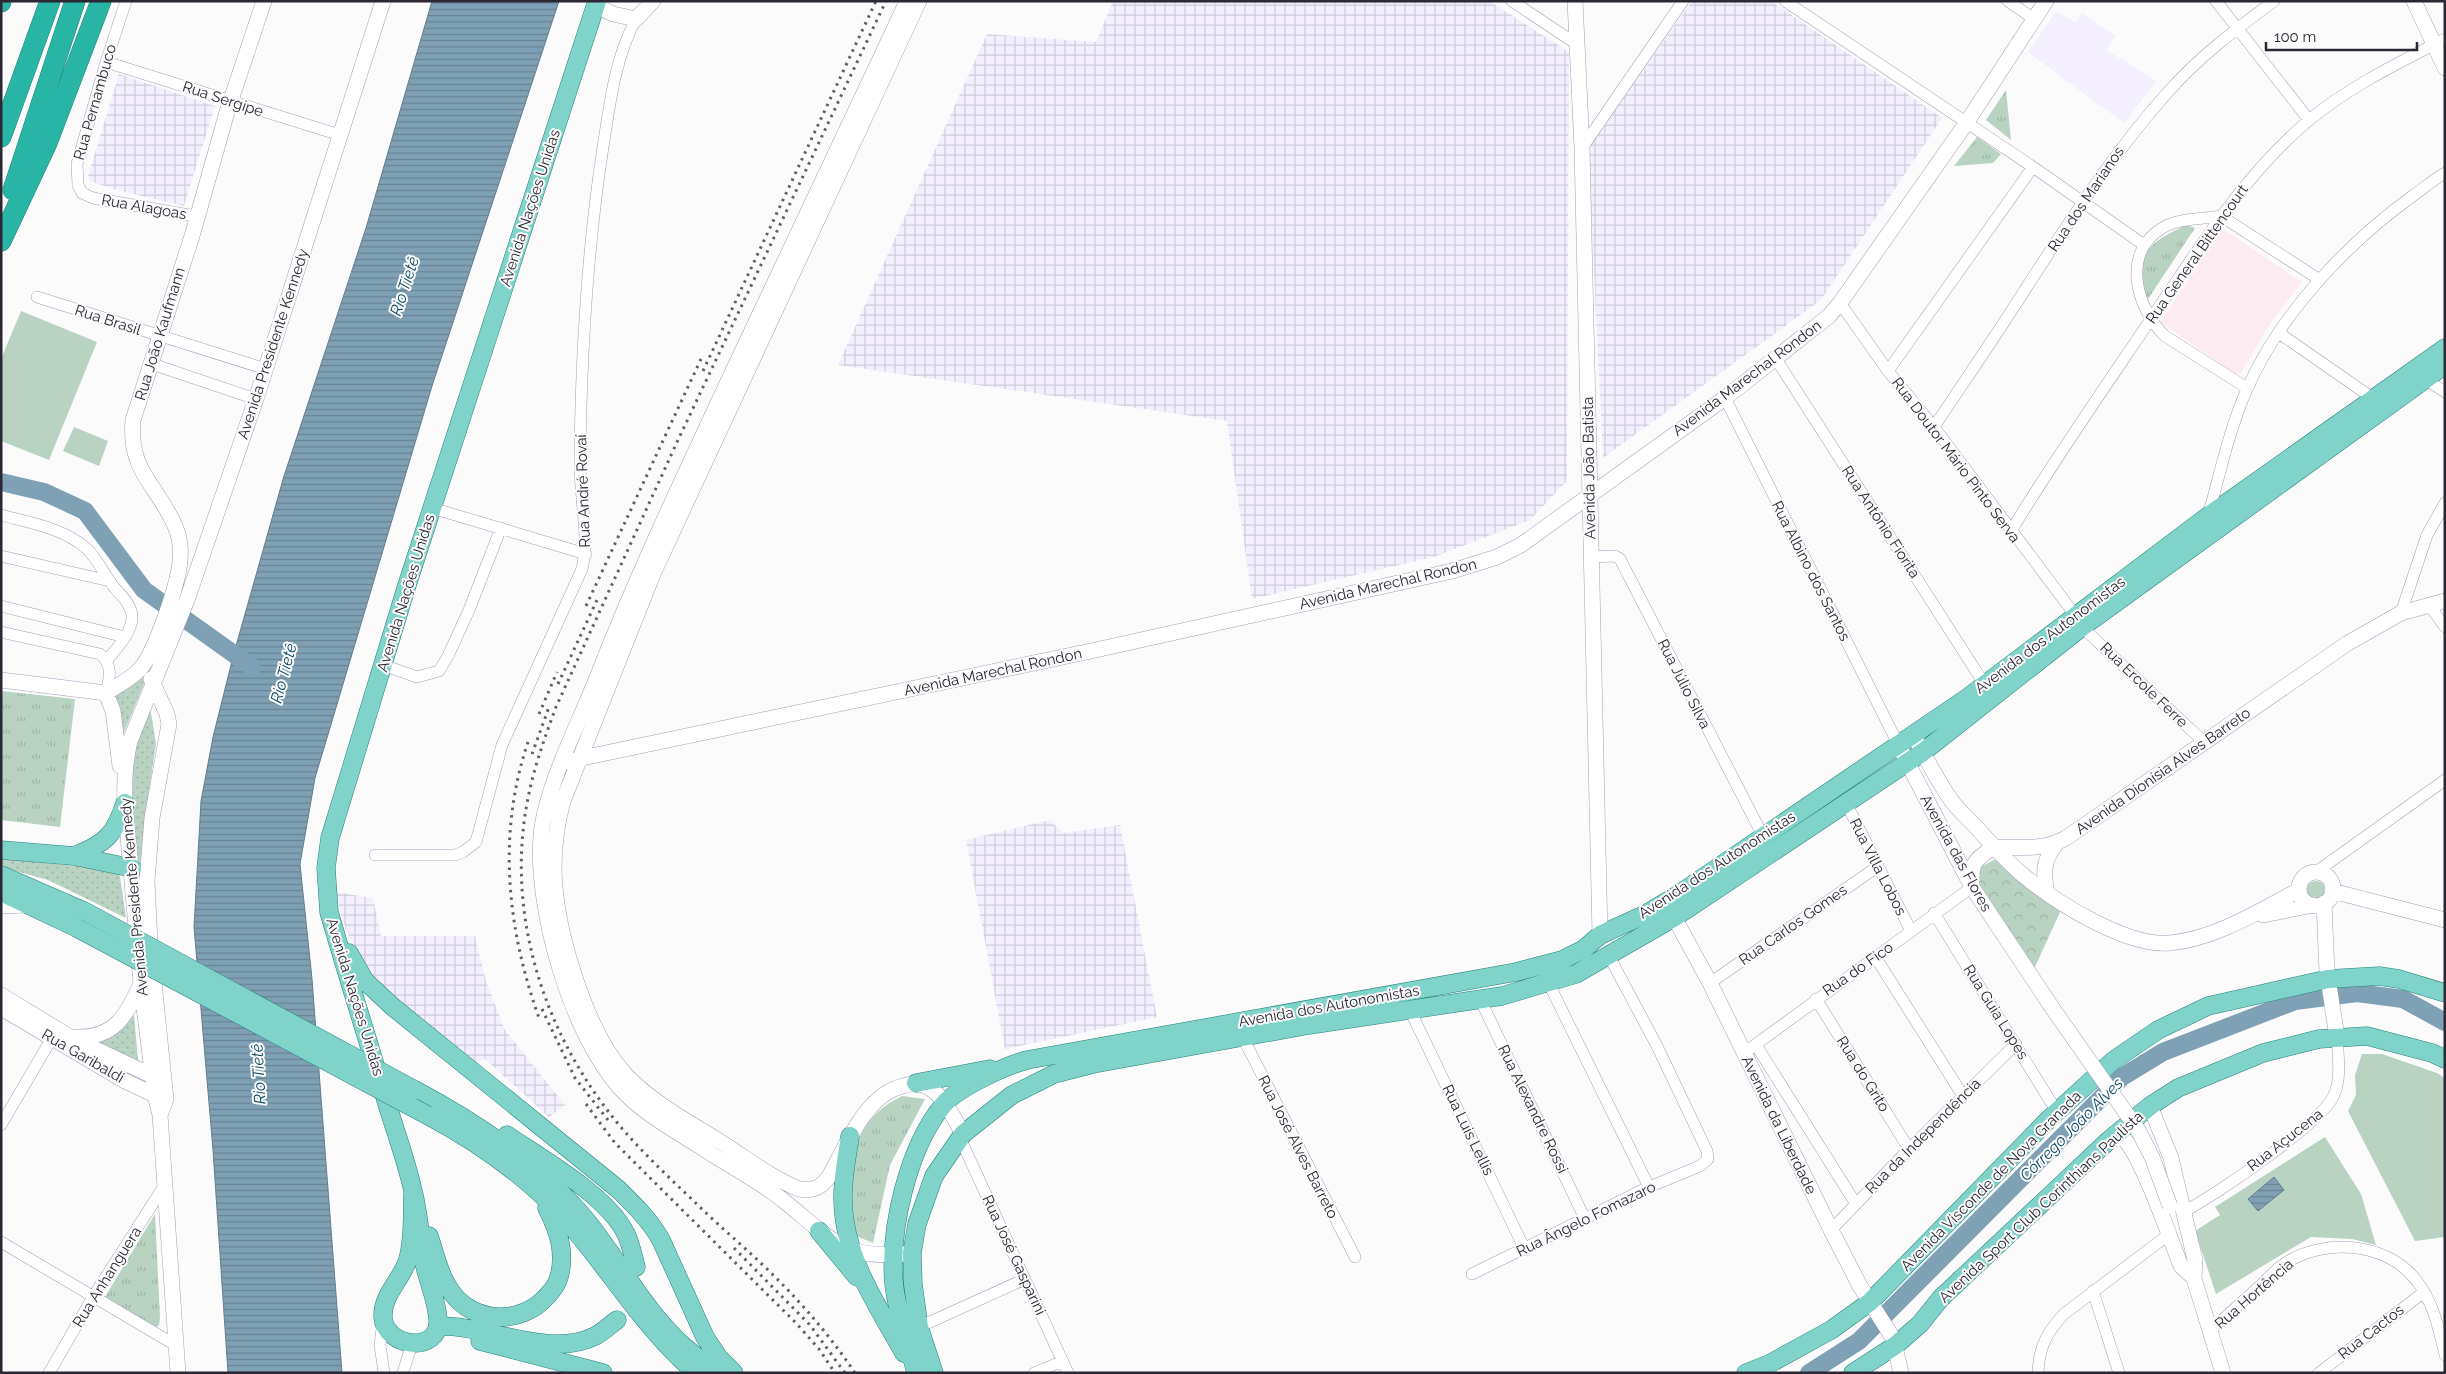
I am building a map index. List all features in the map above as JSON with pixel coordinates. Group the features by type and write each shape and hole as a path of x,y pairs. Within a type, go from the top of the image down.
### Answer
{"highway":[{"path":"1,137 50,1"},
{"path":"5,234 9,202 76,1"},
{"path":"5,234 72,80 101,1"}],"main road":[{"name":"Rua João Kaufmann","path":"146,660 176,581 180,549 177,532 169,514 139,467 131,438 133,420 264,1"},
{"name":"Avenida Presidente Kennedy","path":"159,1080 141,983 125,803 123,779 130,741 187,600 256,399 383,1"},
{"name":"Rua André Rovaí","path":"636,19 653,1"},
{"path":"907,1 654,542 570,761 555,847 556,890 562,924 573,966 597,1031 611,1056 633,1081 657,1102 799,1190 812,1189 824,1182 830,1175 850,1136 876,1102 886,1093 916,1083 1010,1064"},
{"path":"866,1285 819,1232 769,1190 652,1115 620,1088 598,1058 585,1033 562,972 549,925 542,880 541,836 544,820 652,574 919,1"},
{"name":"Avenida João Batista","path":"1575,1 1582,148 1600,935"},
{"name":"Avenida Marechal Rondon","path":"570,761 1452,571 1497,557 1521,545 1591,492 1725,398 1776,359 1823,320 1840,303 1966,122 2046,1"},
{"path":"2414,1 2439,42 2445,68"},
{"path":"596,3 613,14 636,19"},
{"name":"Avenida Nações Unidas","path":"437,1330 438,1308 426,1271 413,1191 329,912 326,868 330,838 432,508 596,3"},
{"name":"Avenida dos Autonomistas","path":"916,1373 894,1285 893,1255 901,1198 916,1151 944,1103 982,1078 1010,1064 1516,972 1562,960 1584,949 1600,935 1646,914 1670,910 1846,803 1923,752 2208,516 2445,348"},
{"name":"Avenida dos Autonomistas","path":"934,1373 919,1327 913,1284 912,1253 924,1200 934,1176 962,1136 1012,1095 1054,1074 1093,1064 1242,1036 1480,999 1549,984 1576,974 1609,956 1763,836 2079,621 2445,365"},
{"name":"Avenida Dionísia Alves Barreto","path":"1993,847 2029,848 2056,844 2348,643 2401,613 2445,601"},
{"name":"Avenida Presidente Kennedy","path":"146,660 153,684 170,724 152,818 147,881 161,1097 160,1115 178,1373"},
{"path":"1,680 106,693 133,675 146,660"},
{"path":"106,693 113,711 123,779"},
{"path":"1906,739 1923,752 1951,800 1993,847 2023,875 2047,893 2090,918 2130,936 2168,943 2209,934 2240,921 2299,890 2304,877 2316,872 2328,878 2323,900 2329,985 2336,1029"},
{"name":"Avenida das Flores","path":"1906,739 1907,762 1972,887 2053,1009 2138,1130 2177,1209"},
{"path":"1919,785 1954,818 1993,847"},
{"path":"74,856 109,838 118,824 125,803"},
{"path":"2047,893 2044,870 2046,860 2056,844"},
{"path":"1972,887 1971,871 1974,861 1993,847"},
{"path":"1,850 74,856 132,868 147,881"},
{"path":"1,875 86,912 415,1090 430,1107 542,1197 583,1241 637,1313 696,1373"},
{"path":"2299,890 2303,900 2323,900 2445,920"},
{"path":"1,892 77,928 496,1139 557,1189 587,1221 659,1321 676,1340 720,1373"},
{"path":"2240,921 2323,900"},
{"path":"1,906 30,905"},
{"name":"Avenida da Liberdade","path":"1670,910 1710,983 1750,1049 1831,1230 1895,1342"},
{"path":"329,912 357,970 394,1007 618,1189 638,1208 651,1223 661,1240 713,1349 734,1373"},
{"path":"1576,974 1588,962 1598,944 1600,935"},
{"name":"Avenida Visconde de Nova Granada","path":"1746,1373 1769,1364 1874,1308 2057,1112 2132,1046 2190,1013 2217,1004 2329,985 2365,975 2392,978 2445,993"},
{"path":"70,1037 88,1038 110,1031 123,1018 133,1003 141,983"},
{"name":"Rua Garibaldi","path":"1,995 70,1037 159,1080"},
{"path":"362,1022 370,1008 377,1005 394,1007"},
{"name":"Rua Garibaldi","path":"1,1008 125,1081 161,1097"},
{"name":"Avenida Sport Club Corinthians Paulista","path":"1853,1373 1920,1324 1942,1298 2108,1140 2150,1106 2178,1088 2264,1053 2309,1040 2336,1029 2383,1039 2445,1059"},
{"path":"916,1083 928,1088 944,1103 962,1136"},
{"path":"430,1107 445,1100 456,1104 504,1133 592,1195 611,1212 626,1234 636,1267"},
{"path":"2150,1106 2171,1158 2177,1209 2194,1278 2223,1373"},
{"path":"2137,1157 2135,1138 2142,1132 2149,1131 2160,1140 2171,1158"},
{"path":"850,1136 843,1200 845,1227 852,1251 866,1285 916,1373"},
{"path":"2108,1140 2121,1137 2126,1139 2137,1157 2180,1266 2194,1278"},
{"path":"413,1191 444,1279 452,1293 461,1302 482,1315 494,1318 508,1318 534,1309 555,1287 559,1278 562,1257 556,1225 542,1197"},
{"name":"Avenida Nações Unidas","path":"383,1321 384,1303 400,1278 410,1248 413,1191"},
{"path":"819,1232 852,1251 872,1256 912,1253"},
{"path":"400,1278 410,1272 426,1271 434,1272 444,1279"},
{"path":"383,1321 396,1338 412,1343 424,1342 437,1330 457,1325 529,1340 568,1344 596,1336 617,1320"},
{"path":"437,1330 603,1373"},
{"path":"1895,1342 1901,1373"}],"street":[{"name":"Rua Pernambuco","path":"93,198 82,192 78,185 77,164 106,62 126,1"},
{"path":"1512,1 1578,44"},
{"path":"1582,148 1683,1"},
{"path":"1785,1 2034,167 2144,245"},
{"path":"2008,1 2034,19"},
{"path":"2216,1 2309,120"},
{"name":"Rua dos Marianos","path":"1934,427 2083,201 2129,137 2201,58 2236,28 2274,1"},
{"name":"Rua André Rovaí","path":"376,855 455,855 476,842 502,745 574,591 586,554 580,463 582,350 587,273 610,102 622,50 636,19"},
{"name":"Rua General Bittencourt","path":"2011,531 2038,486 2151,319 2221,216 2248,182 2309,120 2377,76 2439,42"},
{"name":"Rua Sergipe","path":"106,62 340,135"},
{"path":"1888,371 2034,167"},
{"path":"2208,516 2247,388 2279,333 2320,280 2376,223 2445,173"},
{"name":"Rua Alagoas","path":"93,198 196,216"},
{"path":"2247,388 2165,336 2151,319 2140,297 2137,283 2138,258 2144,245 2154,234 2174,223 2221,216 2320,280"},
{"name":"Rua Brasil","path":"37,297 266,369"},
{"name":"Rua Doutor Mário Pinto Serva","path":"1840,303 1888,371 1934,427 2079,621"},
{"path":"2279,333 2374,399"},
{"name":"Rua Antônio Fiorita","path":"1776,359 1985,684"},
{"path":"152,364 256,399"},
{"path":"2425,378 2445,392"},
{"name":"Rua Albino dos Santos","path":"1725,398 1906,739"},
{"path":"2401,613 2427,535 2445,503"},
{"path":"432,508 586,554"},
{"path":"1,516 52,529 70,537 87,549 133,615 125,637 107,660"},
{"path":"383,665 417,677 439,671 469,610 495,548 501,528"},
{"path":"1,556 110,581"},
{"name":"Rua Júlio Silva","path":"1590,557 1615,556 1620,559 1763,836"},
{"path":"2429,604 2445,626"},
{"path":"1,606 125,637"},
{"name":"Rua Ercole Ferre","path":"2079,621 2205,743"},
{"path":"1,632 89,650 100,654 107,660 110,678 106,693"},
{"path":"2316,872 2445,780"},
{"name":"Rua Villa Lobos","path":"1846,803 1911,932"},
{"name":"Rua Carlos Gomes","path":"1710,983 1877,867"},
{"name":"Rua do Fico","path":"1750,1049 1972,887"},
{"name":"Rua Guia Lopes","path":"1934,913 2057,1112"},
{"name":"Rua Ângelo Fomazaro","path":"1472,1274 1526,1250 1650,1187 1700,1166 1708,1159 1707,1151 1657,1046 1609,956"},
{"path":"1876,958 1963,1096"},
{"path":"1549,984 1650,1187"},
{"name":"Rua Alexandre Rossi","path":"1480,999 1585,1219"},
{"name":"Rua do Grito","path":"1816,999 1909,1149"},
{"name":"Rua Luis Lellis","path":"1410,1010 1526,1250"},
{"name":"Rua Açucena","path":"2177,1209 2200,1204 2259,1162 2328,1106 2338,1082 2336,1029"},
{"name":"Rua José Alves Barreto","path":"1242,1036 1355,1257"},
{"path":"1,1125 52,1038"},
{"name":"Rua da Independência","path":"1831,1230 1909,1149 2016,1044"},
{"path":"1750,1049 1856,1204"},
{"name":"Rua José Gasparini","path":"962,1136 1068,1373"},
{"name":"Rua Anhanguera","path":"48,1373 93,1297 166,1183"},
{"path":"2038,1373 2040,1349 2051,1327 2093,1291 2168,1235"},
{"path":"1,1242 177,1346"},
{"name":"Rua Hortência","path":"2210,1331 2283,1265 2301,1255 2319,1249 2345,1247 2363,1249 2389,1258 2410,1273 2424,1292 2437,1322 2445,1355"},
{"path":"919,1327 1025,1279"},
{"path":"2093,1291 2120,1373"},
{"name":"Rua Cactos","path":"2319,1373 2424,1292"},
{"path":"383,1321 380,1345 384,1373"},
{"path":"403,1373 412,1343"},
{"path":"1034,1373 1063,1361"}],"shaded area":[{"path":"1113,1 1489,1 1569,52 1567,481 1530,520 1434,557 1252,599 1227,421 838,365 987,34 1096,42"},
{"path":"1692,1 1771,1 1942,118 1821,300 1603,458 1588,149"},
{"path":"2056,12 2076,23 2082,13 2115,36 2107,50 2156,81 2124,123 2028,52"},
{"path":"119,74 215,106 184,206 113,189 90,181 88,176"},
{"path":"2223,229 2302,282 2268,327 2241,373 2236,374 2160,322"},
{"path":"1050,820 1063,833 1120,825 1157,1017 1005,1049 966,840"},
{"path":"335,892 373,898 381,936 475,936 486,981 505,1030 565,1105 549,1117 485,1059 472,1066 368,974 346,930"}],"green space":[{"path":"2006,90 2011,140 1986,120"},
{"path":"1977,137 2001,154 1993,163 1954,166"},
{"path":"2186,225 2195,228 2148,299 2140,281 2142,260 2146,252 2160,239"},
{"path":"21,311 97,342 49,460 1,441 1,359"},
{"path":"74,427 108,441 99,466 63,451"},
{"path":"142,676 144,684 122,737 114,692"},
{"path":"1,691 75,699 60,827 1,820"},
{"path":"150,707 156,744 144,823 142,863 135,858 132,799 134,747"},
{"path":"1,859 119,870 126,918 48,880 1,867"},
{"path":"1996,859 2060,912 2034,969 1975,883 1980,867"},
{"path":"2316,881 2323,884 2326,891 2323,898 2316,901 2309,898 2306,891 2309,884"},
{"path":"134,1015 138,1060 135,1062 100,1045 100,1042 109,1038"},
{"path":"2362,1054 2382,1054 2437,1073 2445,1078 2445,1237 2415,1241 2348,1111 2356,1095 2355,1075"},
{"path":"902,1096 925,1099 890,1165 873,1243 854,1235 851,1174 854,1155 859,1138 868,1122 883,1108"},
{"path":"2325,1137 2361,1194 2376,1245 2352,1239 2311,1237 2216,1294 2195,1231 2220,1215 2215,1207"},
{"path":"155,1214 160,1317 159,1325 156,1327 105,1297"}],"water":[{"name":"Rio Tietê","path":"432,1 559,1 432,386 315,778 300,864 312,979 342,1373 228,1373 213,1150 194,927 201,801 213,737 234,653 284,476 366,228"},
{"path":"2274,1177 2284,1190 2258,1211 2248,1199"}],"waterway":[{"path":"1,482 44,492 85,511 144,590 252,667"},
{"name":"Córrego João Alves","path":"1809,1373 1859,1341 2122,1077 2163,1052 2295,1001 2357,993 2403,999 2445,1022"}],"railway":[{"path":"703,371 876,1"},
{"path":"855,1373 802,1305 765,1267 646,1155 615,1120 590,1085 568,1048 550,1009 536,968 526,927 522,884 522,841 533,775 556,707 678,440 886,1"},
{"path":"586,606 701,359"},
{"path":"558,684 597,600"},
{"path":"539,714 557,672"},
{"path":"532,754 549,707"},
{"path":"528,742 518,777 512,811 509,846 510,881 519,950 539,1018"},
{"path":"542,1009 575,1078 608,1120"},
{"path":"586,1104 615,1143 796,1323 819,1349 835,1373"},
{"path":"734,1248 810,1325 845,1373"}]}
